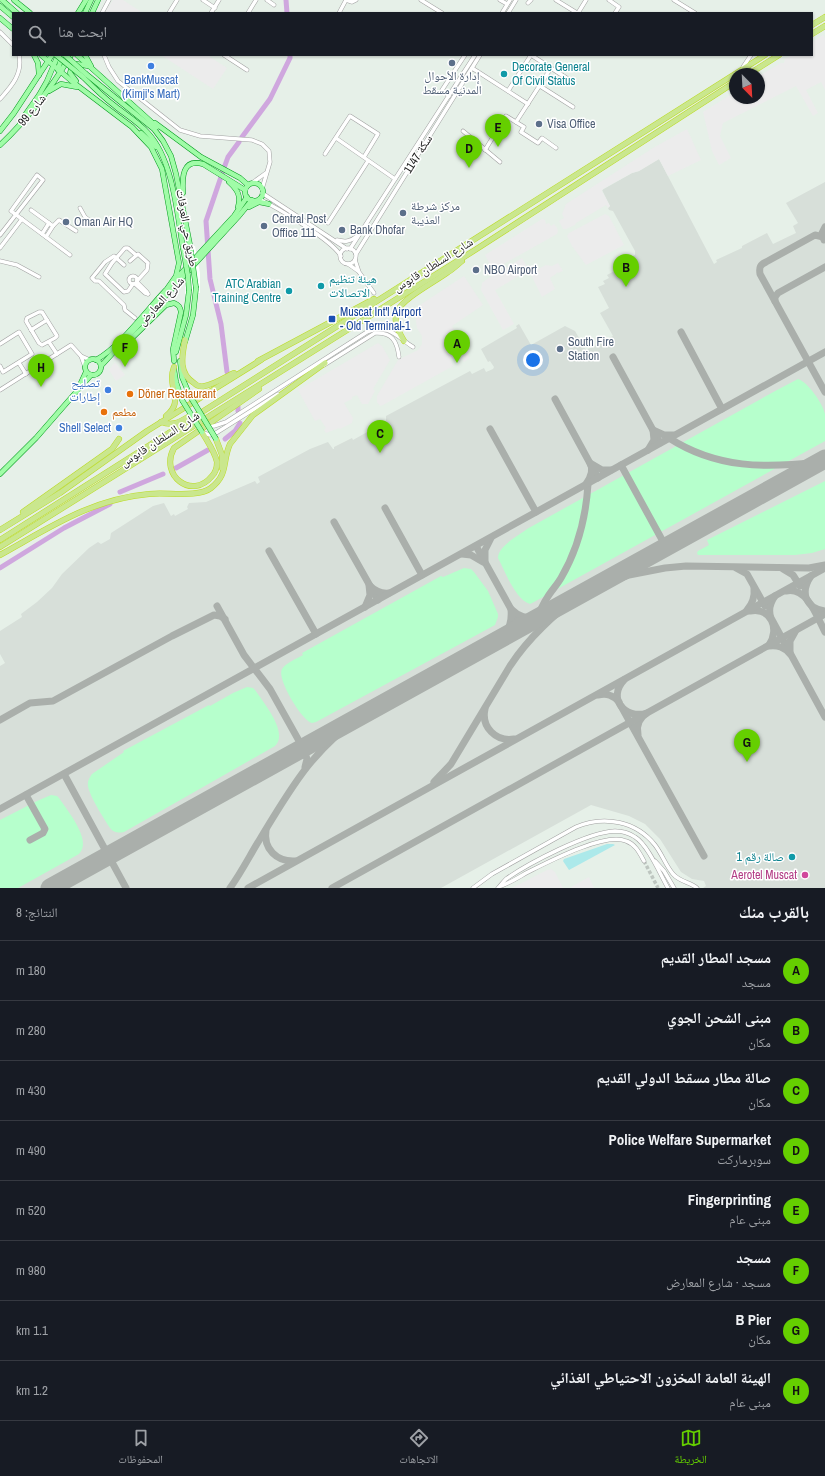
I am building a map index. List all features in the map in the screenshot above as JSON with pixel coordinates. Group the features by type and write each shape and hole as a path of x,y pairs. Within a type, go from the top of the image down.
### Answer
{"highway":[{"path":"813,24 824,18"},
{"path":"813,33 825,26"},
{"name":"شارع السلطان قابوس","path":"745,68 763,56"},
{"path":"758,68 777,56"},
{"name":"شارع السلطان قابوس","path":"0,540 729,78"},
{"name":"شارع السلطان قابوس","path":"0,547 475,250 729,86"},
{"path":"404,341 397,327 396,320 399,307 409,298 450,271 475,250"},
{"path":"185,340 182,356 184,372 190,381 196,385 204,386 261,360 409,281"},
{"path":"147,431 261,360"},
{"path":"290,366 177,446 172,452 170,464 176,478 187,485 199,486 209,480 222,465 230,444 253,415 309,373 325,364"},
{"path":"0,530 94,470 170,413 176,400 172,376 174,367"},
{"path":"161,422 167,425 173,424 208,407"},
{"path":"202,432 222,465"},
{"path":"0,555 68,516 96,505 126,496 168,493 194,494 200,493 212,487 221,477 222,465 222,455 214,437"},
{"path":"0,530 112,449 119,439"}],"main road":[{"path":"2,0 16,12"},
{"path":"14,0 29,12"},
{"path":"79,12 86,0"},
{"path":"85,12 91,0"},
{"path":"92,12 98,0"},
{"path":"0,6 12,16"},
{"path":"0,18 12,28"},
{"path":"34,56 38,63 39,75"},
{"path":"42,56 59,71 142,134 161,152"},
{"name":"99 شارع","path":"0,131 14,114 51,56"},
{"path":"14,132 39,95 57,56"},
{"name":"طريق حي العرفات","path":"58,56 154,129 166,146 176,174 184,207 196,288 193,315 180,362 182,377 193,402 214,437"},
{"path":"59,71 63,56"},
{"name":"طريق حي العرفات","path":"64,56 114,106 145,130 155,141 167,166 188,276 189,292 186,315 174,361 174,367 176,382 182,400 202,432"},
{"name":"99 شارع","path":"0,145 14,132 46,93 70,56"},
{"path":"78,56 147,118 201,157 250,184 257,184 262,191 258,199 252,200 247,197 245,190 203,164 198,163 188,166 183,175 184,207"},
{"path":"86,56 96,72"},
{"path":"83,89 71,76 70,68 77,64 90,67"},
{"path":"46,93 61,84 71,85 83,89"},
{"path":"147,118 162,135 166,146"},
{"path":"132,127 151,147 158,160 165,184 178,263 176,276 164,293"},
{"path":"219,174 239,194 239,201 234,216"},
{"path":"245,190 250,184"},
{"name":"شارع المعارض","path":"101,366 214,240 234,216 247,197"},
{"name":"شارع المعارض","path":"214,240 243,212 252,200"},
{"path":"243,212 255,203 259,202 269,204"},
{"name":"شارع المعارض","path":"96,360 118,342 201,255"},
{"path":"115,350 129,341 166,305 174,303 178,305 181,312 173,349 174,361"},
{"path":"0,474 36,438 79,387 91,375 99,373 101,366 96,360 90,360 86,363 86,369 79,387"},
{"path":"86,369 91,375"}],"street":[{"path":"103,12 109,0"},
{"path":"170,12 177,0"},
{"path":"203,0 213,11 220,0"},
{"path":"249,12 256,0"},
{"path":"267,0 274,4"},
{"path":"340,12 346,0 352,2 356,0"},
{"path":"421,0 440,12"},
{"path":"500,0 507,4"},
{"path":"503,12 510,0"},
{"path":"509,12 516,0"},
{"path":"556,0 575,12"},
{"path":"578,12 586,0"},
{"path":"609,0 619,7 616,12"},
{"path":"674,0 693,12"},
{"path":"813,21 824,18"},
{"path":"0,32 12,44"},
{"path":"0,99 17,77 20,66 19,56"},
{"path":"104,56 109,67 118,81 180,130 200,136 252,140 262,144 269,151 270,156 270,165 262,191 356,254 355,260 359,272 374,293"},
{"path":"226,56 247,70"},
{"path":"448,96 442,90 464,56"},
{"name":"سكة 1147","path":"349,249 474,56"},
{"name":"سكة 1147","path":"356,254 479,56"},
{"path":"508,91 530,56"},
{"path":"533,56 568,79"},
{"path":"742,68 751,56"},
{"path":"472,68 528,104"},
{"path":"516,122 551,68"},
{"path":"540,86 573,107"},
{"path":"325,154 350,116 378,134 364,157"},
{"path":"485,150 506,116 524,127 521,132 538,143 542,138 556,148"},
{"path":"463,131 500,162"},
{"path":"336,138 395,179"},
{"path":"328,223 368,161"},
{"path":"250,184 267,173"},
{"path":"0,235 16,215 43,180 37,175 11,211 16,215 70,255"},
{"path":"258,199 269,204 326,241 336,249 343,262 359,272"},
{"path":"80,208 85,217 94,224"},
{"path":"31,210 53,226"},
{"path":"0,248 22,219"},
{"path":"46,237 59,220 76,231"},
{"path":"42,234 49,223"},
{"path":"334,240 346,242 354,239 359,234"},
{"path":"126,247 146,260 148,266 147,270 128,291 124,292 106,276 106,271 116,258 126,247"},
{"path":"341,256 343,251 349,249"},
{"path":"130,260 136,254"},
{"path":"124,265 114,256 105,262 92,278 95,281 99,281 124,305 125,310 135,318"},
{"path":"348,264 355,260"},
{"path":"0,261 17,265 39,277"},
{"path":"39,312 42,312 57,336 49,342 40,345 31,330 26,323 26,320 39,312"},
{"path":"31,330 48,320"},
{"path":"202,432 206,435 214,437 367,332 374,329 380,328 394,332 413,347"},
{"path":"0,344 19,332 32,354 3,372 0,366"},
{"path":"325,364 375,333 382,333 390,336 398,347 399,357"},
{"path":"49,342 57,354"},
{"path":"0,390 71,345 81,356 86,369"},
{"path":"81,356 90,360"},
{"path":"18,363 26,374"},
{"path":"208,426 214,426 226,422 309,373"},
{"path":"473,888 492,874 576,827 589,822 602,820 622,823 640,831 655,845 674,875 683,882 697,888"},
{"path":"499,887 521,870 563,848 594,836 620,831 637,838 644,845 668,888"},
{"path":"499,887 580,848 610,839 620,839 630,843 638,850 644,861"},
{"path":"651,858 664,870 674,888"}],"shaded area":[{"path":"113,0 123,0 141,12 105,12"},
{"path":"823,35 825,38 825,90 821,82 806,90 818,113 813,116 796,86 765,102 765,72 781,63 784,63 785,59 790,56 813,56 813,41"},
{"path":"163,56 209,56 227,68 213,89"},
{"path":"729,96 729,104 760,104 723,123 720,136 731,158 719,165 712,151 703,112"},
{"path":"687,129 701,160 668,176 659,159 603,189 602,191 610,206 608,208 606,205 575,225 563,229 559,221 564,218 562,214 566,204 653,148"},
{"path":"659,159 714,264 717,262 716,260 742,248 742,246 767,233 773,244 796,233 793,226 798,223 786,203 825,182 825,888 703,888 706,886 704,881 692,879 681,872 660,839 645,824 629,816 591,805 441,888 0,888 0,666 5,663 0,654 0,631 22,617 21,614 52,588 62,574 89,548 98,542 101,544 110,539 111,533 153,506 164,503 171,516 174,514 175,516 188,509 187,507 189,503 206,502 255,481 257,484 260,482 258,477 310,449 328,442 334,449 334,447 352,438 353,440 386,421 386,416 470,371 472,374 484,368 486,372 493,369 494,367 490,361 488,362 481,349 517,328 516,326 519,324 531,345 565,326 575,331 586,350 613,336 600,313 609,308 598,287 605,284 603,281 609,278 607,275 622,267 619,262 635,255 635,251 613,211 609,210 608,208 610,206 602,190"},
{"path":"605,214 609,216 624,245 586,265 572,246 567,236 569,233"},
{"path":"542,219 545,220 546,224 549,223 551,226 554,224 558,231 557,234 493,270 485,255"},
{"path":"522,258 529,270 495,290 514,324 503,330 481,290 482,283"},
{"path":"558,263 563,271 557,272 550,278 555,289 542,297 530,273 546,265 552,266"},
{"path":"464,276 483,305 452,326 470,358 464,362 460,355 450,360 453,366 380,406 377,402 377,396 398,360 418,350 422,344 422,336 417,328 415,316 420,305"},
{"path":"378,343 382,346 390,360 373,389 375,391 368,404 362,404 357,395 352,397 352,399 344,403 353,418 352,423 340,429 339,428 326,433 324,430 326,428 320,419 315,421 298,390"},
{"path":"115,362 125,375 116,381 109,370"},
{"path":"607,844 615,845 569,870 563,861 564,859"},
{"path":"551,869 555,872 563,888 512,888 547,870"},
{"path":"589,877 594,888 571,887"}],"sand":[{"path":"798,379 806,384 818,399 824,410 825,441 530,604 520,597 515,591 498,558 501,549 509,542 527,529"},
{"path":"825,481 825,549 812,553 795,555 698,555 698,551 709,545 707,540"},
{"path":"464,568 471,569 488,591 498,614 495,625 316,722 312,723 302,715 286,690 281,674 284,667 291,661 303,655 302,653 441,576 443,577"},
{"path":"247,687 255,690 274,718 279,734 279,740 275,746 124,832 113,831 97,807 89,791 88,782 92,774 124,752 123,751 209,705 210,706"},
{"path":"51,795 59,798 73,818 81,834 83,841 79,854 18,888 0,888 0,820"}],"pier":[{"path":"195,246 200,273 200,293 185,294 186,280 182,250"}],"waterway":[{"path":"286,0 287,12"},
{"path":"242,137 270,99 290,56"},
{"path":"224,168 228,157 239,142"},
{"path":"223,171 206,221 210,279 221,324 227,372"},
{"path":"225,439 235,431 240,423"},
{"path":"176,468 208,450"},
{"path":"120,492 163,474"},
{"path":"0,568 64,528 110,504"}],"taxiway":[{"path":"824,240 822,233 825,227"},
{"path":"823,237 815,235 764,263 760,266 760,274 825,392"},
{"path":"775,301 775,297 778,293 825,267"},
{"path":"681,332 722,409"},
{"path":"0,809 825,352"},
{"path":"613,357 660,443"},
{"path":"555,399 598,478"},
{"path":"490,429 536,512"},
{"path":"648,450 654,440 653,430 664,435 673,435"},
{"path":"669,438 705,456 742,464 780,465 819,462"},
{"path":"793,477 825,462"},
{"path":"586,484 591,474 592,468 590,463 602,470 611,470"},
{"path":"621,465 666,547"},
{"path":"501,638 510,625 511,609 517,614 529,618 537,618 546,600 561,578 572,556 580,532 588,484"},
{"path":"385,508 422,575"},
{"path":"334,522 378,600"},
{"path":"485,561 485,550 491,538"},
{"path":"476,546 521,627"},
{"path":"269,551 316,634"},
{"path":"462,554 471,555 483,562"},
{"path":"588,590 629,575 665,568 686,566 809,568 825,565"},
{"path":"736,568 747,574 765,606"},
{"path":"248,888 825,568"},
{"path":"783,569 793,575 800,586"},
{"path":"811,576 806,588 806,598 813,607 825,611"},
{"path":"365,607 370,595 369,585 378,592 389,593"},
{"path":"747,610 753,600 754,588"},
{"path":"786,591 800,593 805,598 815,611 825,632"},
{"path":"434,782 451,764 517,655 543,627 582,593"},
{"path":"775,596 770,607 771,618 825,717"},
{"path":"217,606 244,655 270,689 303,748 307,759 305,767"},
{"path":"750,611 763,612 772,620 774,632 769,645"},
{"path":"332,888 825,614"},
{"path":"0,720 30,703 53,701 172,636 214,615 225,619"},
{"path":"769,646 781,647 790,654 790,641 795,632"},
{"path":"624,680 619,687 617,694 621,706 632,713 647,713 639,722 637,728 638,734"},
{"path":"598,695 610,695 619,702"},
{"path":"621,706 704,856"},
{"path":"485,709 485,722 491,732 501,738 514,739"},
{"path":"230,888 283,802 305,770 331,740 365,713"},
{"path":"64,774 126,888"},
{"path":"26,795 45,829 43,833 30,840"},
{"path":"266,830 267,843 273,853 282,859 295,861"}],"runway":[{"path":"50,888 825,459"}],"tunnel":[{"path":"644,861 658,888"}],"place":[{"name":"إدارة الأحوال المدنية مسقط","path":"452,63"},
{"name":"BankMuscat (Kimji's Mart)","path":"151,66"},
{"name":"Decorate General Of Civil Status","path":"504,74"},
{"name":"Visa Office","path":"539,124"},
{"name":"Fingerprinting","path":"498,147"},
{"name":"Police Welfare Supermarket","path":"469,168"},
{"name":"مركز شرطة العذيبة","path":"403,213"},
{"name":"Oman Air HQ","path":"66,222"},
{"name":"Central Post Office 111","path":"264,226"},
{"name":"Bank Dhofar","path":"342,230"},
{"name":"NBO Airport","path":"476,270"},
{"name":"هيئة تنظيم الاتصالات","path":"321,286"},
{"name":"مبنى الشحن الجوي","path":"626,287"},
{"name":"ATC Arabian Training Centre","path":"289,291"},
{"name":"Muscat Int'l Airport - Old Terminal-1","path":"332,319"},
{"name":"South Fire Station","path":"560,349"},
{"name":"مسجد المطار القديم","path":"457,363"},
{"name":"مسجد","path":"125,367"},
{"name":"الهيئة العامة المخزون الاحتياطي الغذائي","path":"41,387"},
{"name":"تصليح إطارات","path":"108,390"},
{"name":"Döner Restaurant","path":"130,394"},
{"name":"مطعم","path":"104,412"},
{"name":"Shell Select","path":"119,428"},
{"name":"صالة مطار مسقط الدولي القديم","path":"380,453"},
{"name":"B Pier","path":"747,762"},
{"name":"صالة رقم 1","path":"792,857"},
{"name":"Aerotel Muscat","path":"805,875"}]}
